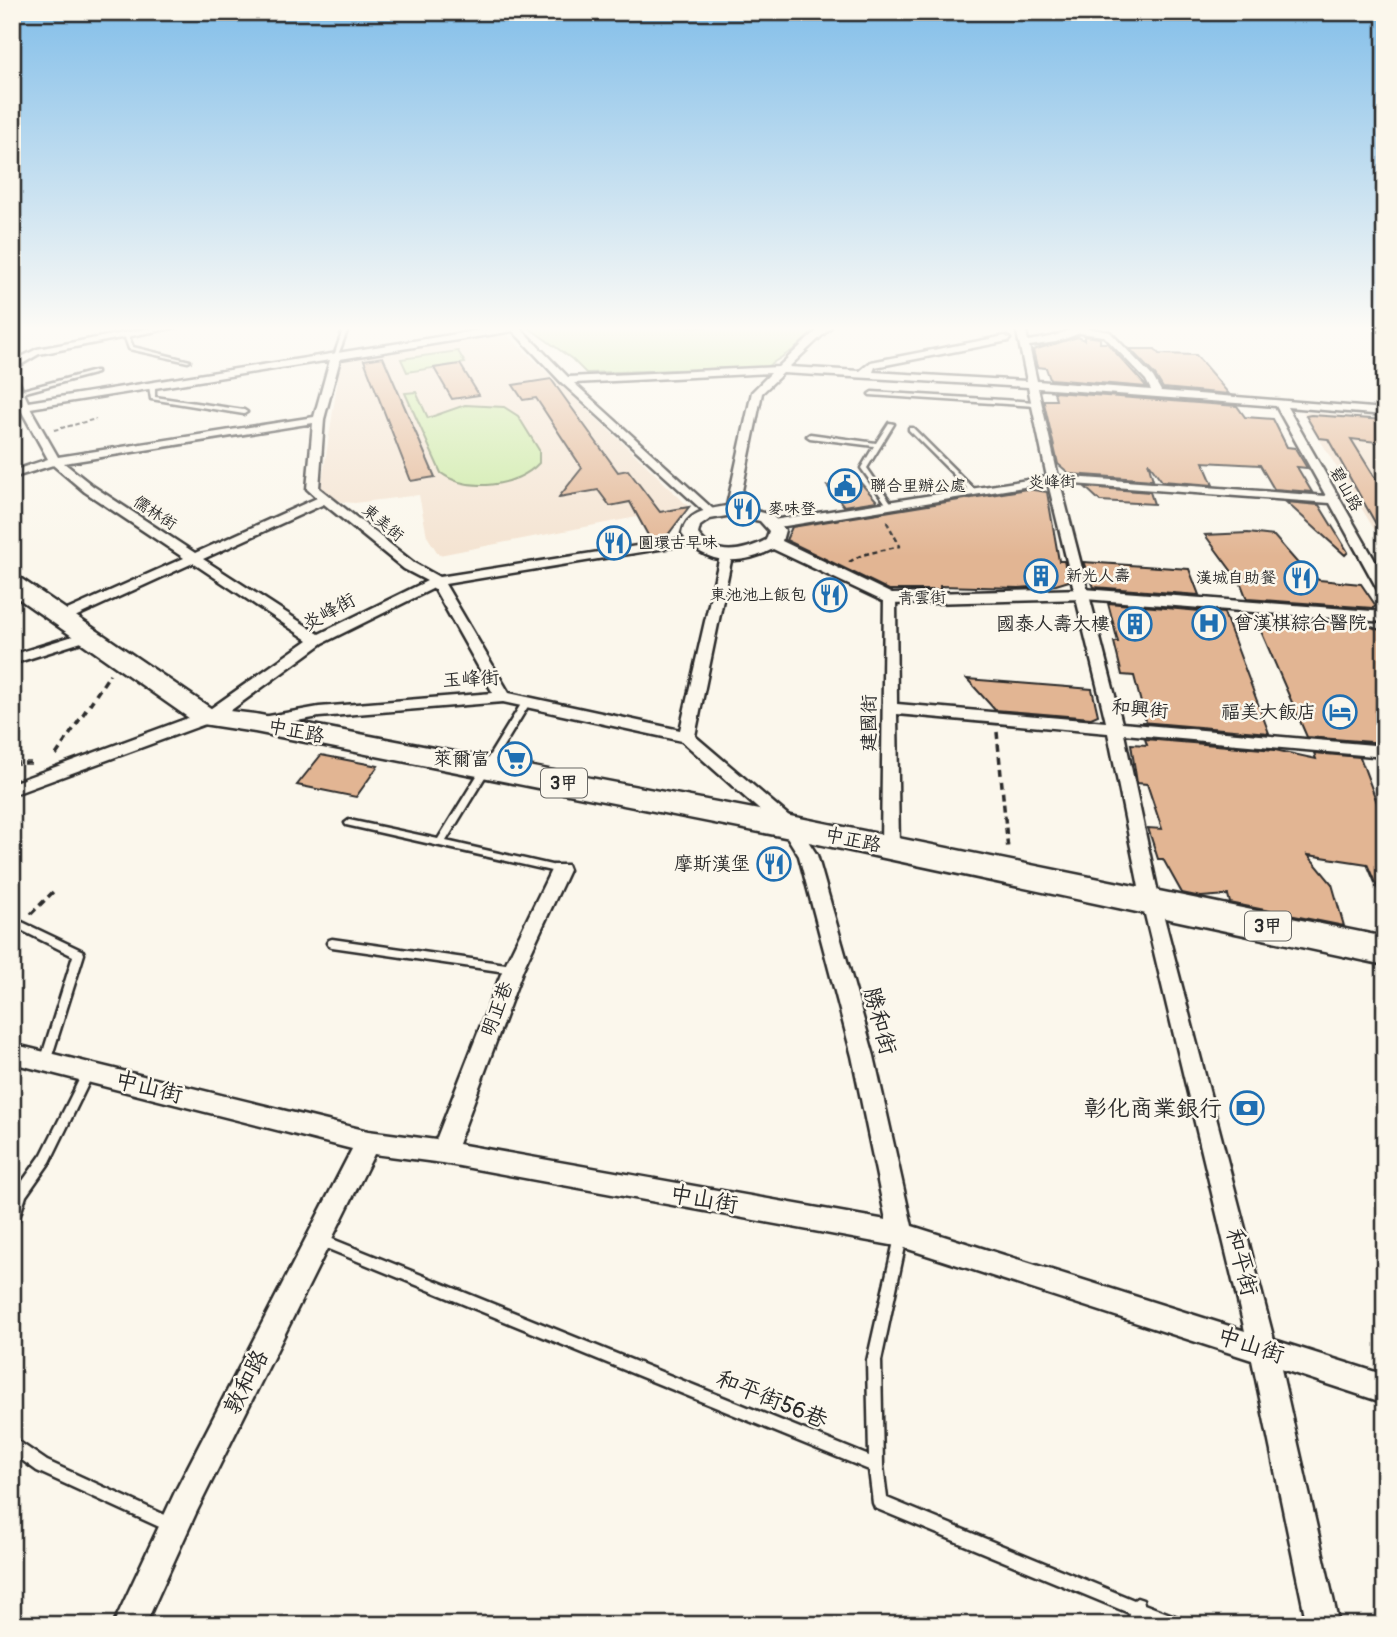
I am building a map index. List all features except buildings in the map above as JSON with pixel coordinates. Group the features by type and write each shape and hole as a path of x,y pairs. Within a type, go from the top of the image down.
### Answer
{"main road":[{"name":"中正路","path":"12,583 205,717 255,723 790,827 1151,902"},
{"name":"3甲","path":"1151,902 1385,951"}],"street":[{"path":"18,407 41,403"},
{"path":"61,618 323,500 313,489 319,419 323,403"},
{"path":"591,403 710,513"},
{"path":"732,510 755,403"},
{"name":"碧山路","path":"1279,403 1385,590"},
{"path":"1284,403 1385,412"},
{"path":"1036,404 1115,728 1151,902"},
{"name":"儒林街","path":"18,407 40,433 55,461 89,489 318,640"},
{"path":"12,475 55,461 319,419"},
{"name":"炎峰街","path":"773,524 1053,479 1334,500"},
{"name":"東美街","path":"323,500 409,566 437,581"},
{"path":"732,510 756,514 773,524 777,537 773,543 754,554 726,556 703,550 690,540 688,532 691,524 710,513 732,510"},
{"name":"炎峰街","path":"12,789 205,717 318,640 437,581 690,540"},
{"name":"青雲街","path":"773,543 888,599 1084,594 1385,617"},
{"path":"687,737 726,556"},
{"path":"437,581 503,697"},
{"name":"建國街","path":"888,599 891,708 890,848"},
{"path":"12,660 86,636"},
{"name":"玉峰街","path":"255,723 319,712 503,697 687,737 790,827"},
{"name":"和興街","path":"891,708 1385,752"},
{"name":"勝和街","path":"790,827 808,855 863,1056 902,1235"},
{"name":"明正巷","path":"443,1152 513,969 561,870"},
{"name":"和平街","path":"1151,902 1263,1349 1323,1625"},
{"name":"中山街","path":"12,1053 368,1142 443,1152 902,1235 1385,1388"},
{"name":"敦和路","path":"129,1625 172,1525 368,1142"}],"lane":[{"path":"188,403 244,412"},
{"path":"1026,403 1036,404"},
{"path":"889,504 864,468 891,424"},
{"path":"911,429 972,490"},
{"path":"810,436 876,445"},
{"path":"440,843 526,704"},
{"path":"349,823 561,870"},
{"path":"16,929 79,954 45,1062"},
{"path":"332,943 513,969"},
{"path":"12,1223 17,1193 46,1158 89,1072"},
{"path":"902,1235 874,1361 876,1466 880,1503 1137,1606 1177,1625"},
{"name":"和平街56巷","path":"320,1240 876,1466"},
{"path":"12,1444 42,1466 172,1525"},
{"path":"1136,1625 1137,1606"}],"path":[{"path":"40,433 96,419"},
{"path":"832,572 862,555 900,546 891,526 873,507"},
{"path":"51,762 120,660"},
{"path":"996,717 1010,873"},
{"path":"16,929 55,890"}],"shaded area":[{"path":"334,403 580,403 689,507 439,555 427,536 419,495 355,503 343,502 325,495 321,488"},
{"path":"1303,412 1385,419 1385,547"}],"green space":[{"path":"410,403 421,403 428,418 465,405 504,407 518,416 539,450 539,463 530,471 505,482 478,485 452,479 441,473"}],"place":[{"name":"聯合里辦公處","path":"845,486"},
{"name":"麥味登","path":"743,509"},
{"name":"圓環古早味","path":"614,543"},
{"name":"新光人壽","path":"1041,576"},
{"name":"漢城自助餐","path":"1301,578"},
{"name":"東池池上飯包","path":"830,595"},
{"name":"曾漢棋綜合醫院","path":"1209,623"},
{"name":"國泰人壽大樓","path":"1135,624"},
{"name":"福美大飯店","path":"1340,712"},
{"name":"萊爾富","path":"515,759"},
{"name":"摩斯漢堡","path":"774,864"},
{"name":"彰化商業銀行","path":"1247,1108"}]}
